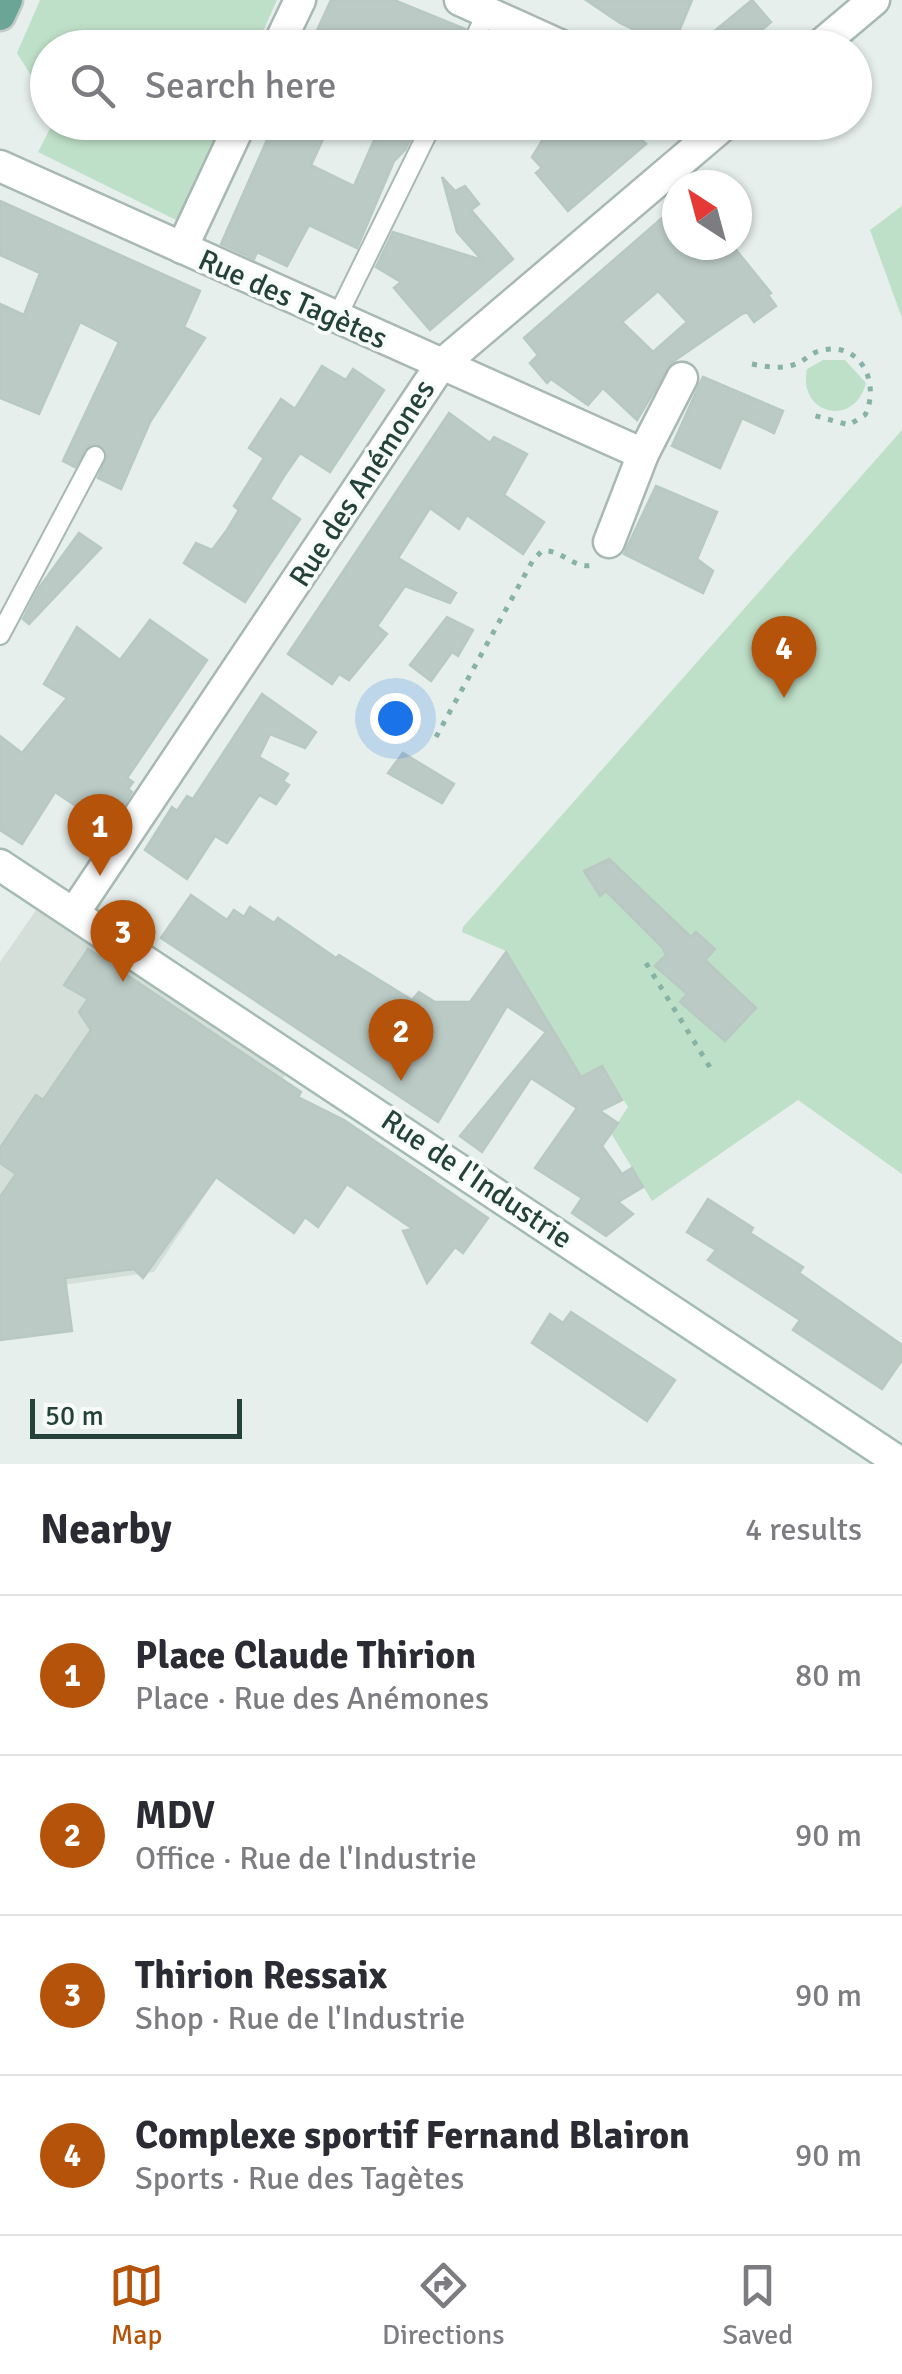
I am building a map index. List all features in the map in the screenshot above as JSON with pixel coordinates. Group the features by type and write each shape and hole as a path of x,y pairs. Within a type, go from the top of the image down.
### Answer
{"main road":[{"path":"0,15 6,0"}],"street":[{"path":"286,30 300,0"},
{"path":"838,30 874,0"},
{"path":"474,6 527,30"},
{"path":"182,248 233,140"},
{"name":"Rue des Anémones","path":"74,913 440,366 706,140"},
{"name":"Rue des Tagètes","path":"0,166 643,454"},
{"path":"609,542 643,454 682,378"},
{"name":"Rue de l'Industrie","path":"0,865 902,1464"}],"lane":[{"path":"336,319 424,140"},
{"path":"0,635 95,456"}],"path":[{"path":"752,364 775,368 797,364 818,351 835,350 852,356 868,369 873,384 865,414 849,425 808,414"},
{"path":"436,737 533,560 542,550 554,550 580,567 592,567 609,542"},
{"path":"646,963 711,1069"}],"shaded area":[{"path":"39,906 286,1074 154,1272 0,1294 0,962"}],"green space":[{"path":"40,0 277,0 264,30 30,30 30,74 17,53"},
{"path":"44,140 214,140 178,221 38,152"},
{"path":"902,206 902,318 870,230"},
{"path":"823,360 845,360 866,383 850,407 828,410 810,397 807,369"},
{"path":"902,430 902,1174 798,1100 652,1201 611,1133 628,1107 602,1065 581,1076 506,951 462,932 463,927"}],"building":[{"path":"331,0 394,0 465,29 465,30 317,30"},
{"path":"586,0 692,0 680,30 635,30"},
{"path":"752,0 771,22 762,30 716,30"},
{"path":"267,140 323,140 311,165 354,186 374,140 410,140 394,161 357,248 309,225 287,266 257,252 254,259 221,244"},
{"path":"543,140 642,140 646,144 568,211 536,173 542,168 532,157"},
{"path":"442,177 455,191 465,186 479,204 471,210 513,259 430,330 394,288 401,282 376,267 393,232 482,260 457,232"},
{"path":"0,201 200,291 184,327 205,338 150,422 121,489 98,478 107,457 100,445 88,446 75,467 63,461 119,342 80,322 39,414 0,398 0,304 24,315 40,273 0,255"},
{"path":"662,218 662,260 744,260 771,293 768,295 776,306 754,322 747,312 742,314 671,363 637,420 603,388 588,405 551,379 547,383 530,363 538,355 524,338","holes":["658,291 687,322 653,352 622,322"]},
{"path":"322,366 346,380 353,369 384,390 330,472 300,453 284,476 270,499 300,519 245,602 184,563 196,543 212,550 227,530 239,510 234,506 264,458 249,448 281,399 295,409"},
{"path":"703,377 783,411 774,433 742,418 720,468 672,446"},
{"path":"449,413 490,443 494,437 527,454 504,495 544,522 523,554 467,515 459,529 430,508 398,558 456,593 450,603 405,586 377,626 387,634 349,680 339,674 332,684 288,654"},
{"path":"656,486 717,512 697,559 713,571 703,593 624,554"},
{"path":"79,533 101,548 29,624 23,619 39,588"},
{"path":"447,617 473,630 458,656 452,652 431,681 410,665"},
{"path":"150,620 207,660 127,778 133,782 128,789 132,792 109,828 55,792 22,844 0,830 0,736 22,753 67,698 44,684 77,627 120,660"},
{"path":"262,694 316,732 305,748 270,734 259,757 288,774 283,781 289,785 276,804 259,795 227,843 215,836 187,879 145,850 172,807 177,811 187,796 193,799"},
{"path":"403,753 454,784 442,803 388,773"},
{"path":"609,859 691,937 696,932 715,949 705,960 756,1008 725,1041 680,1002 687,994 655,966 666,955 662,947 606,891 600,896 584,871"},
{"path":"191,895 227,920 234,910 244,917 250,907 274,923 278,918 336,958 339,955 412,1000 419,992 435,1002 470,1002 506,952 581,1077 602,1066 622,1100 600,1111 618,1123 602,1146 622,1174 632,1168 643,1187 618,1202 633,1214 606,1236 572,1213 582,1198 535,1168 577,1108 531,1078 482,1152 460,1136 546,1032 507,1006 438,1122 161,938"},
{"path":"88,949 301,1092 298,1097 344,1120 488,1218 463,1253 455,1247 427,1283 403,1231 413,1229 347,1184 318,1227 305,1217 294,1233 216,1177 143,1278 134,1269 65,1278 72,1331 0,1340 0,1197 16,1174 0,1163 0,1148 36,1095 43,1100 91,1030 79,1012 88,999 64,985"},
{"path":"708,1199 753,1228 750,1233 803,1267 799,1273 902,1345 902,1360 882,1389 793,1330 800,1320 708,1260 716,1250 687,1232"},
{"path":"571,1312 675,1380 647,1421 532,1343 550,1314 563,1323"}],"place":[{"name":"Complexe sportif Fernand Blairon","path":"784,698"},
{"name":"Place Claude Thirion","path":"100,876"},
{"name":"Thirion Ressaix","path":"123,982"},
{"name":"MDV","path":"401,1081"}]}
